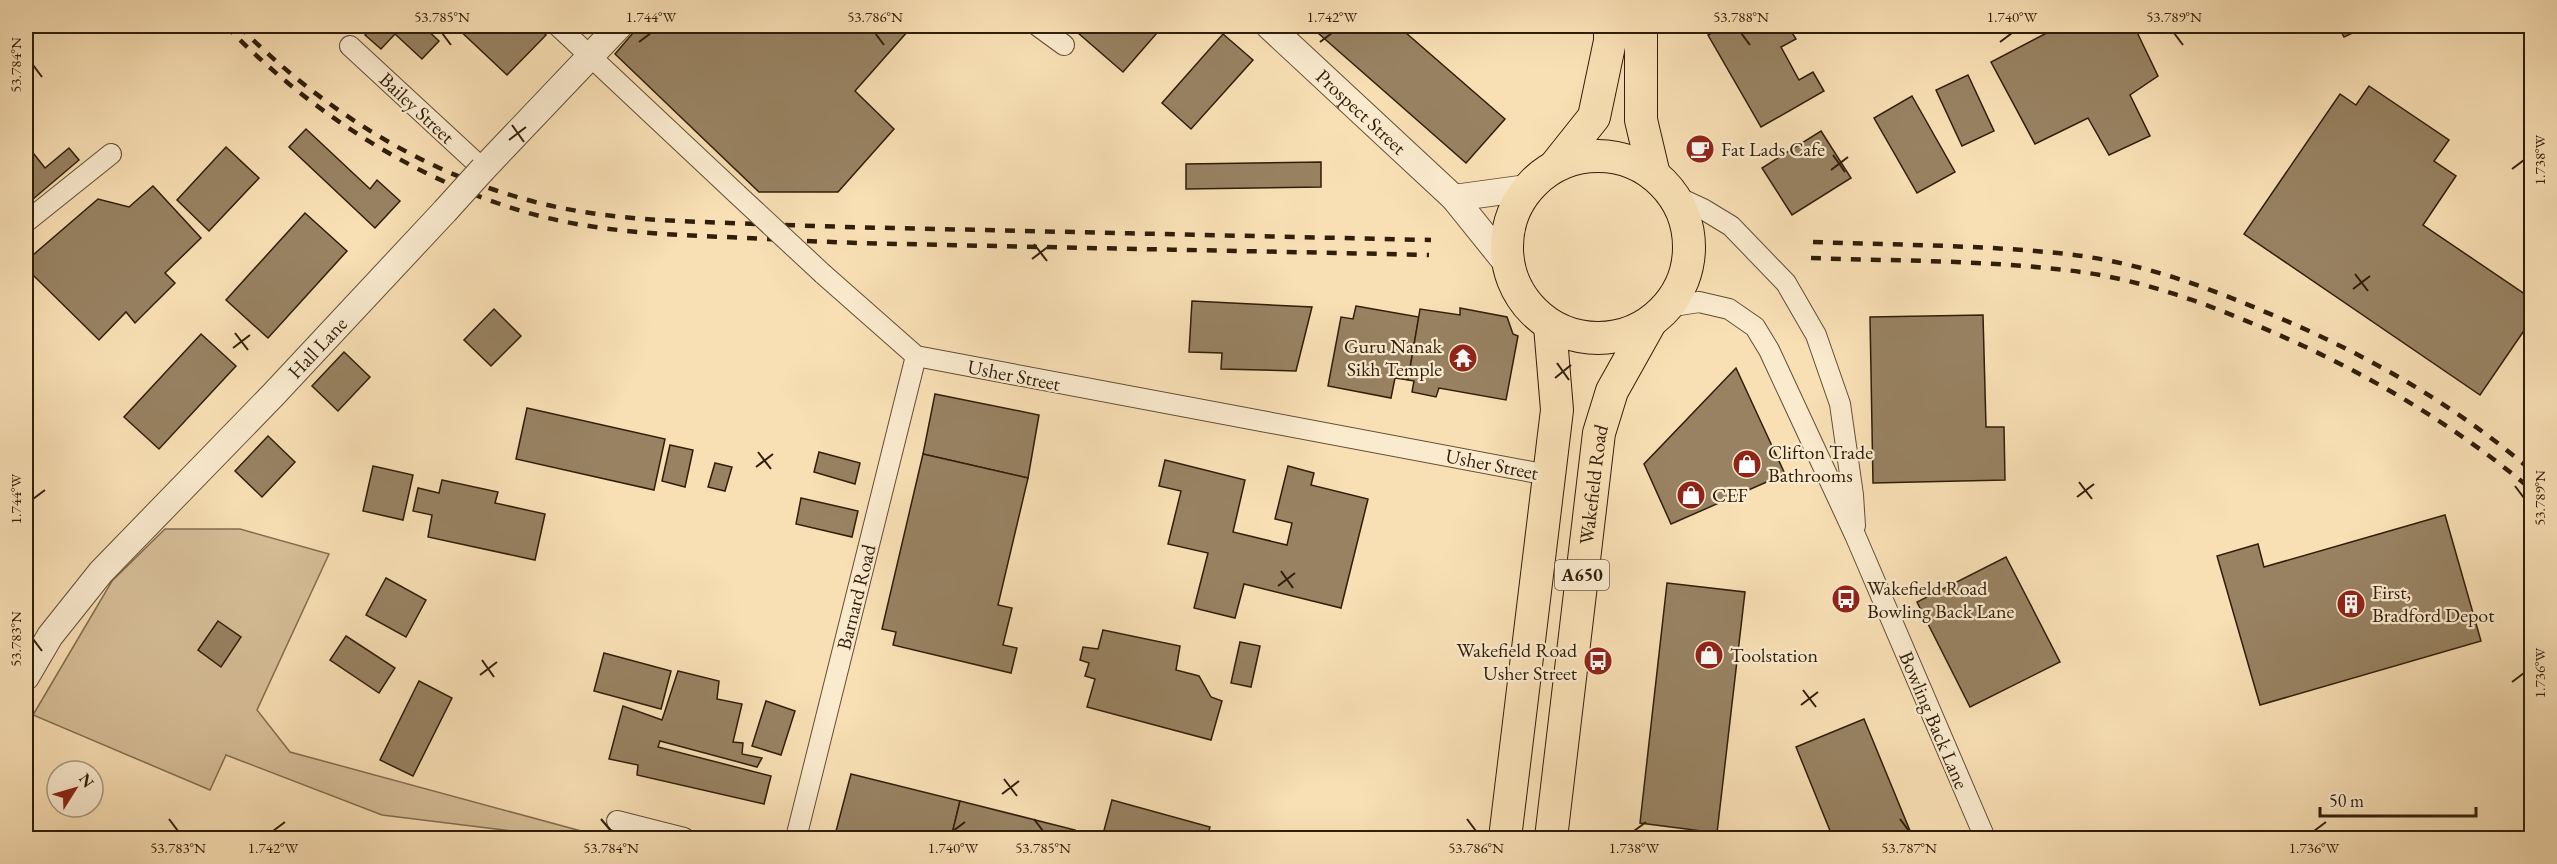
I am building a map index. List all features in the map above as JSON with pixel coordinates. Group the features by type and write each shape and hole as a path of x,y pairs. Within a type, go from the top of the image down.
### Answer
{"main road":[{"path":"1610,26 1610,41 1594,117 1555,166 1527,188 1509,223 1508,264 1524,302 1550,326 1576,336 1615,337 1659,315"},
{"name":"A650","path":"1641,26 1641,120 1664,185 1684,214 1689,243 1684,278 1659,315"},
{"path":"1555,166 1575,158 1615,157 1664,185"},
{"name":"Wakefield Road","path":"1551,838 1599,433 1612,391 1659,315"},
{"name":"A650","path":"1505,838 1557,410 1550,326"}],"street":[{"path":"558,26 823,274 916,356"},
{"name":"Hall Lane","path":"26,677 50,636 101,572 273,395 619,26"},
{"path":"1038,26 1064,45"},
{"name":"Prospect Street","path":"1269,26 1454,198 1508,264"},
{"name":"Bailey Street","path":"350,46 483,169"},
{"path":"26,222 111,154"},
{"name":"Bowling Back Lane","path":"1664,185 1731,226 1786,283 1816,335 1840,404 1853,495 1855,535"},
{"path":"1454,198 1527,188"},
{"name":"Bowling Back Lane","path":"1659,315 1699,302 1729,309 1755,327 1769,350 1855,535 1985,838"},
{"name":"Usher Street","path":"916,356 1548,475"},
{"name":"Barnard Road","path":"796,838 916,356"},
{"path":"617,821 684,838"}],"shaded area":[{"path":"165,529 240,529 329,554 257,710 290,752 607,838 568,838 382,815 226,755 210,790 33,715 112,581"}],"building":[{"path":"374,26 423,26 439,41 422,59 395,34 381,49 365,35"},
{"path":"455,26 537,26 546,35 507,75"},
{"path":"639,26 902,26 908,31 855,91 894,129 838,192 759,192 615,54"},
{"path":"1070,26 1163,26 1123,72"},
{"path":"1310,26 1398,26 1505,119 1466,163"},
{"path":"1725,26 1788,26 1796,39 1781,47 1799,80 1813,72 1824,91 1761,127 1708,35"},
{"path":"1909,26 1952,26 1942,32 1911,30"},
{"path":"2060,26 2134,26 2158,76 2130,95 2150,136 2109,155 2088,118 2035,144 1991,62"},
{"path":"2338,26 2367,26 2344,37"},
{"path":"1223,34 1253,60 1191,129 1162,103"},
{"path":"1968,75 1994,131 1962,146 1936,90"},
{"path":"2369,86 2449,140 2434,161 2456,176 2423,225 2532,299 2532,319 2480,395 2244,234 2340,94 2356,105"},
{"path":"1912,96 1955,172 1917,193 1874,118"},
{"path":"306,129 370,189 377,180 400,201 375,228 289,147"},
{"path":"1821,131 1851,178 1792,215 1762,168"},
{"path":"26,144 45,168 69,148 79,160 26,205"},
{"path":"226,147 259,178 209,231 177,200"},
{"path":"1321,162 1321,187 1186,189 1186,164"},
{"path":"153,186 201,238 165,273 175,283 135,323 126,312 99,340 34,276 26,286 26,261 98,199 129,207"},
{"path":"305,213 347,251 268,338 226,300"},
{"path":"1192,301 1312,307 1296,371 1221,369 1222,353 1189,352"},
{"path":"1356,306 1419,317 1408,380 1395,378 1391,398 1328,386 1341,317 1353,319"},
{"name":"Guru Nanak Sikh Temple","path":"1460,308 1507,317 1513,334 1518,336 1506,400 1439,388 1436,397 1412,392 1414,381 1408,380 1420,309 1460,315"},
{"path":"494,309 521,336 491,366 464,340"},
{"path":"1983,315 1986,427 2004,427 2005,480 1873,483 1870,317"},
{"path":"201,334 236,366 159,449 124,417"},
{"path":"344,352 370,377 338,411 312,386"},
{"path":"1736,368 1785,474 1671,524 1644,464"},
{"path":"935,394 1039,415 1028,478 923,454"},
{"path":"527,408 665,439 654,490 516,459"},
{"path":"268,436 295,462 262,497 235,471"},
{"path":"670,445 693,450 685,487 662,481"},
{"path":"819,452 860,463 855,484 814,472"},
{"path":"923,454 1028,478 998,605 1012,608 1003,645 1017,648 1011,673 893,645 896,632 882,629"},
{"path":"1165,460 1245,480 1233,532 1287,545 1292,523 1275,519 1288,466 1314,473 1311,485 1368,499 1341,608 1244,584 1235,618 1194,608 1208,553 1168,544 1181,491 1159,486"},
{"path":"715,463 732,467 725,491 708,487"},
{"path":"373,466 413,475 403,520 363,511"},
{"path":"442,480 498,492 495,503 545,514 535,560 428,537 432,515 413,511 418,488 439,493"},
{"path":"801,498 858,511 852,537 796,524"},
{"name":"First, Bradford Depot","path":"2445,515 2481,641 2260,705 2217,556 2258,544 2264,567"},
{"path":"2006,557 2060,662 1970,707 1917,602"},
{"path":"386,578 426,600 406,637 366,615"},
{"path":"1667,583 1745,592 1717,833 1640,823"},
{"path":"218,621 241,637 221,667 198,650"},
{"path":"1103,630 1180,646 1176,670 1199,676 1211,697 1222,701 1211,740 1087,707 1095,679 1085,676 1089,663 1080,660 1083,647 1098,649"},
{"path":"346,636 395,668 379,693 330,660"},
{"path":"1240,642 1260,646 1251,687 1231,683"},
{"path":"604,653 671,671 661,709 594,691"},
{"path":"678,671 719,681 717,699 742,704 733,742 743,743 742,754 762,758 757,767 660,741 658,747 771,776 764,804 637,775 638,765 609,759 623,706 662,720"},
{"path":"419,681 452,698 413,776 380,760"},
{"path":"766,701 795,711 781,755 752,746"},
{"path":"1864,719 1913,838 1833,838 1796,747"},
{"path":"851,774 960,801 951,838 849,838 835,835"},
{"path":"1112,800 1210,827 1207,838 1102,838"},
{"path":"960,801 1075,830 1072,838 951,838"}],"railway":[{"path":"226,26 286,82 352,131 424,172 461,189 527,213 555,220 611,229 668,234 836,242 1429,255"},
{"path":"239,26 267,53 327,102 394,145 464,179 501,192 530,201 586,212 670,221 811,226 1431,240"},
{"path":"1813,242 2035,251 2118,262 2167,275 2263,311 2370,361 2470,423 2532,471"},
{"path":"1811,258 2033,267 2090,273 2163,290 2256,325 2365,377 2435,418 2532,490"}],"place":[{"name":"Fat Lads Cafe","path":"1700,149"},
{"name":"Guru Nanak Sikh Temple","path":"1463,358"},
{"name":"Clifton Trade Bathrooms","path":"1747,464"},
{"name":"CEF","path":"1691,495"},
{"name":"Wakefield Road Bowling Back Lane","path":"1846,599"},
{"name":"First, Bradford Depot","path":"2351,604"},
{"name":"Toolstation","path":"1709,655"},
{"name":"Wakefield Road Usher Street","path":"1598,661"}]}
